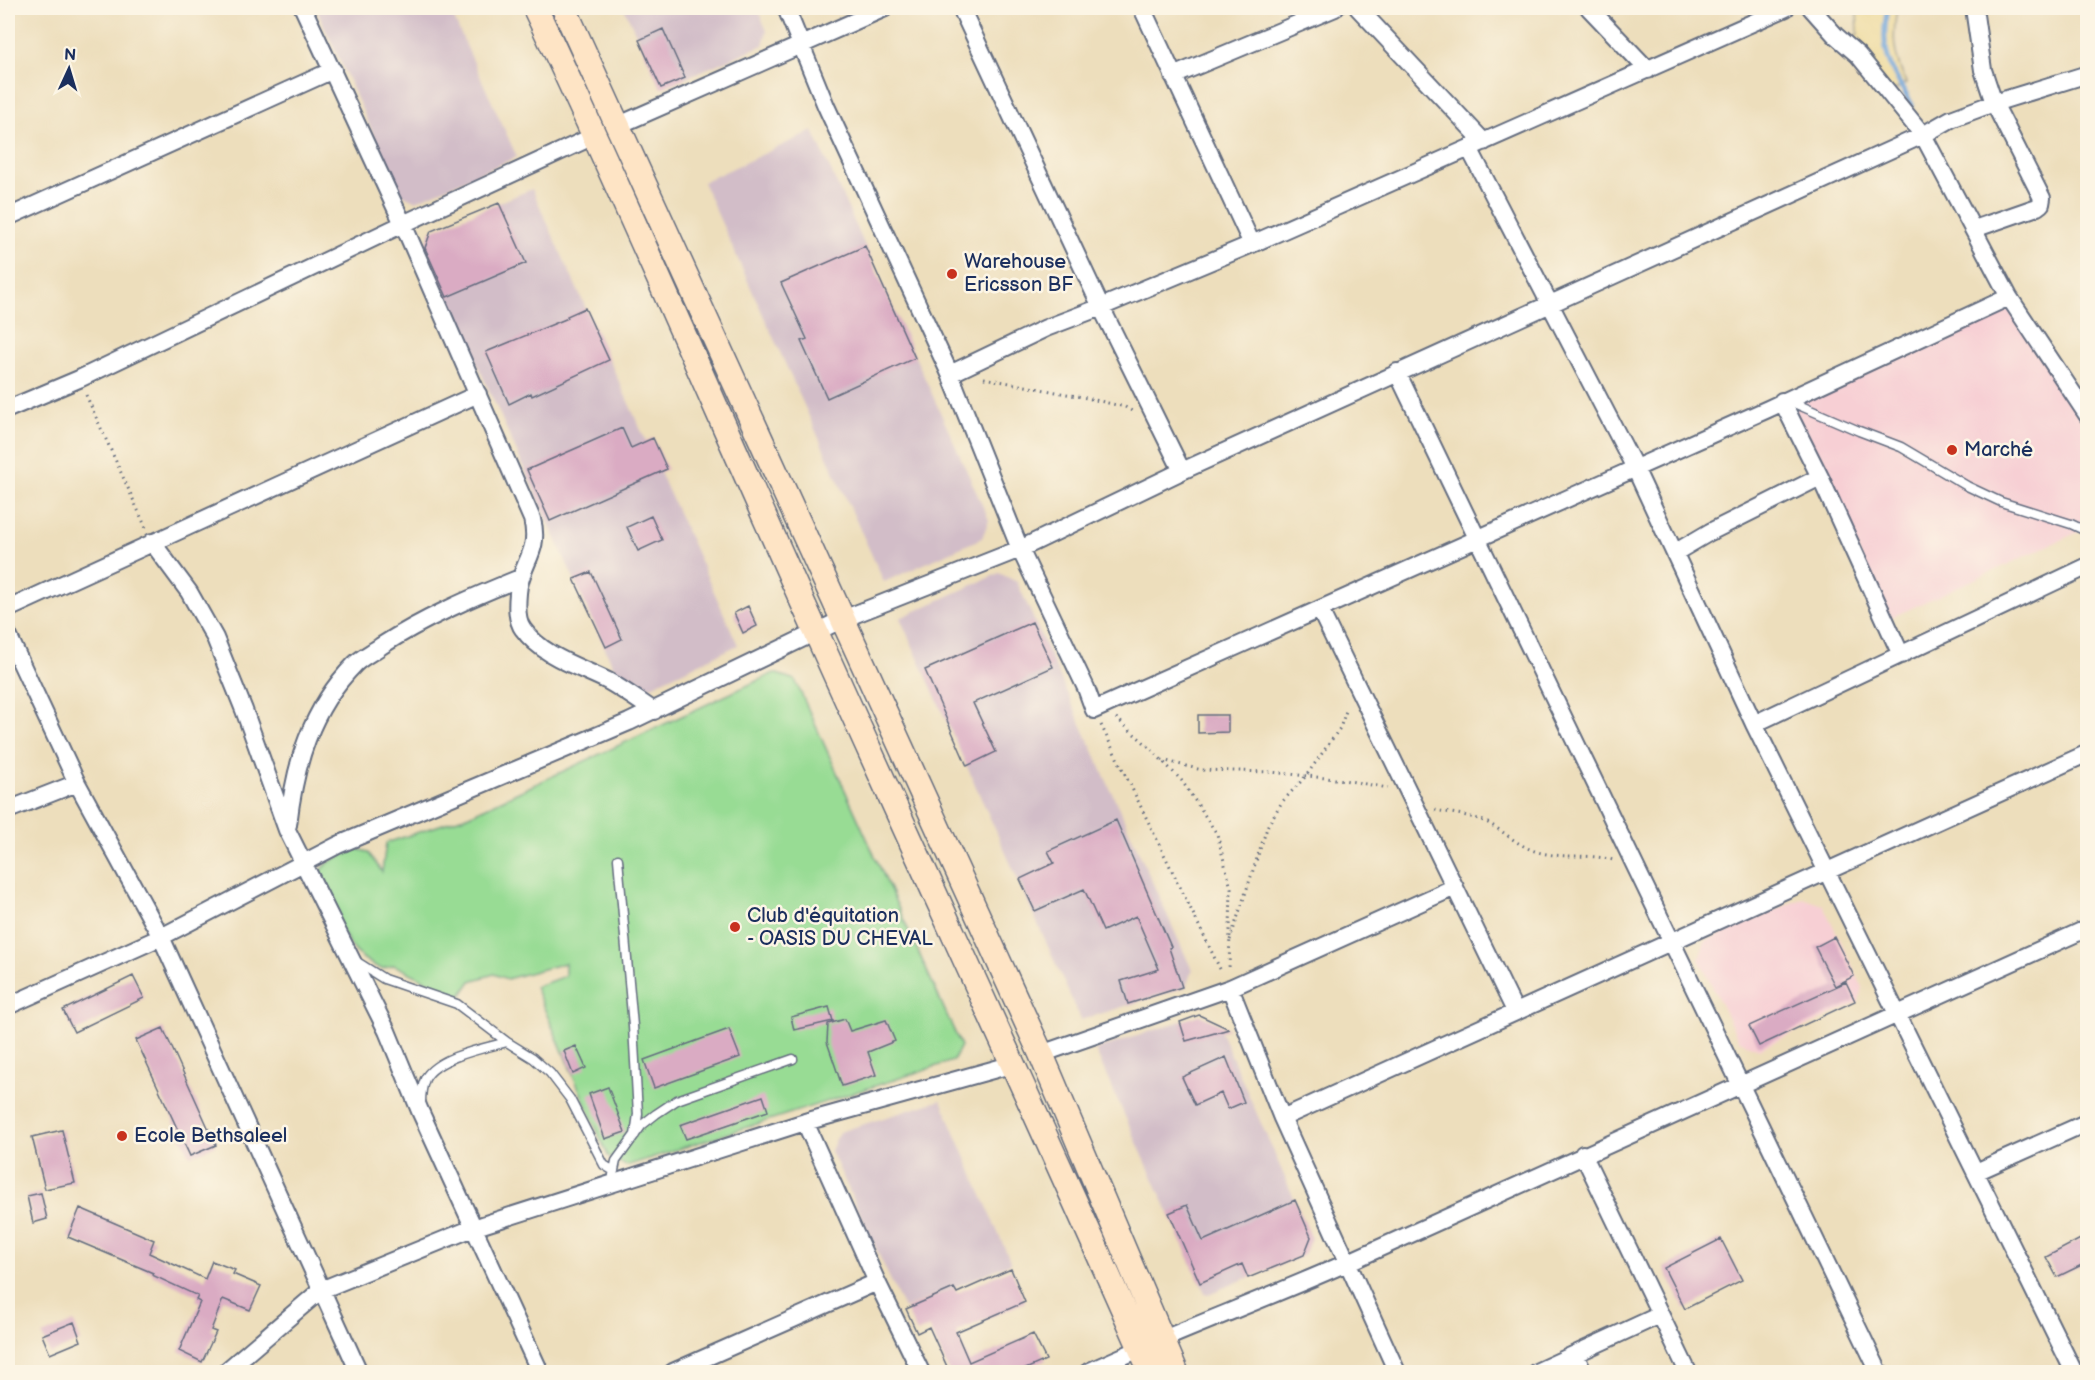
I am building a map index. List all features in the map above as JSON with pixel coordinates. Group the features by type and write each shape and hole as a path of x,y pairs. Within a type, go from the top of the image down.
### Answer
{"street":[{"path":"303,8 404,224 532,519 536,534 534,546 520,578 518,613 521,627 536,643 608,682 654,711"},
{"path":"535,8 596,135 816,633 1014,1064 1151,1343 1176,1372"},
{"path":"564,8 1041,1054 1151,1343 1150,1372"},
{"path":"786,8 830,115 957,370 1020,549 1098,709 1768,409 2009,297"},
{"path":"619,125 885,8"},
{"path":"961,8 1101,307 1182,471"},
{"path":"1142,8 1252,244"},
{"path":"1173,76 1335,8"},
{"path":"1358,8 1477,145 1548,303 1635,468 1754,724 2074,1372"},
{"path":"1589,8 1648,70"},
{"path":"957,370 979,362 1046,328 1252,244 1786,8"},
{"path":"1811,8 1835,35 1858,55 1923,135 2009,297 2083,400 2088,416"},
{"path":"1974,8 1983,70 1994,102 2040,191 2041,204 1974,230"},
{"path":"8,217 333,70"},
{"path":"8,1006 161,937 338,845 654,711 843,619 1020,549 1182,471 1548,303 1923,135 1951,119 1994,102 2088,74"},
{"path":"8,409 79,379 596,135"},
{"path":"1397,372 1880,1372"},
{"path":"8,609 478,394"},
{"path":"1784,400 1901,656"},
{"path":"1676,552 1710,532 1820,477"},
{"path":"152,542 189,592 215,638 244,710 287,830 387,1031 420,1111 540,1372"},
{"path":"1754,724 2088,566"},
{"path":"287,830 297,765 310,732 335,687 357,662 412,626 520,578"},
{"path":"1320,610 1515,1011"},
{"path":"8,635 77,783 161,937 359,1372"},
{"path":"1282,1118 2088,753"},
{"path":"8,810 77,783"},
{"path":"1041,1054 1230,988 1455,887"},
{"path":"1088,1372 1151,1343 1347,1262 2088,928"},
{"path":"1230,988 1282,1118 1397,1372"},
{"path":"225,1372 321,1290 473,1228 612,1177 1014,1064"},
{"path":"805,1122 877,1282 921,1372"},
{"path":"1976,1173 2088,1122"},
{"path":"1583,1154 1688,1372"},
{"path":"673,1372 877,1282"},
{"path":"1536,1372 1660,1315"},
{"path":"1575,1354 1583,1372"}],"lane":[{"path":"1784,400 1901,447 1967,486 2001,502 2071,524 2088,532"},
{"path":"618,860 633,1026 638,1114 635,1135"},
{"path":"352,958 384,979 457,1004 533,1058 550,1073 570,1099 612,1177"},
{"path":"420,1111 425,1078 432,1070 447,1060 507,1041"},
{"path":"612,1177 616,1161 642,1125 677,1100 794,1059"}],"path":[{"path":"957,370 1125,407 1159,426"},
{"path":"79,379 152,542"},
{"path":"1229,944 1268,825 1282,802 1306,776 1340,728 1349,703 1353,678"},
{"path":"1098,709 1147,745 1182,781 1217,834 1231,888 1230,988"},
{"path":"1098,709 1230,988"}],"shaded area":[{"path":"316,8 449,8 517,157 416,201 400,193"},
{"path":"624,8 757,8 767,31 763,45 661,88"},
{"path":"813,131 989,520 982,538 884,582 703,182"},
{"path":"532,189 738,645 641,691 622,686 425,248 431,231"},
{"path":"2016,299 2087,431 2087,528 1890,618 1787,401"},
{"path":"999,573 1017,582 1192,970 1186,987 1081,1020 900,618"},
{"path":"1803,898 1823,905 1862,986 1859,1002 1759,1049 1739,1041 1699,959 1705,941"},
{"path":"1199,1015 1217,1023 1311,1237 1304,1255 1206,1295 1095,1050"},
{"path":"941,1100 1011,1263 904,1309 831,1151 839,1132"}],"green space":[{"name":"Club d'équitation - OASIS DU CHEVAL","path":"774,673 795,680 961,1046 953,1061 626,1166 608,1156 535,987 565,976 565,963 507,979 494,974 471,981 460,997 394,965 382,969 364,959 349,943 326,896 321,877 322,870 333,860 357,849 368,852 382,872 386,843 467,816"}],"sand":[{"path":"1857,8 1897,8 1894,29 1895,46 1898,63 1906,83 1890,93 1842,41 1858,34"}],"building":[{"path":"663,29 685,78 661,88 639,40"},
{"path":"499,203 526,263 447,297 425,248 431,231"},
{"path":"865,246 915,358 827,398 801,341 807,339 781,283"},
{"path":"585,308 609,360 532,396 531,393 509,404 486,352 568,318 567,316"},
{"path":"622,428 631,448 653,438 667,469 550,521 527,470"},
{"path":"651,516 662,540 638,551 627,527"},
{"path":"591,572 622,639 606,647 574,579"},
{"path":"748,606 757,626 743,633 734,613"},
{"path":"1032,622 1053,667 973,703 996,752 967,766 925,670"},
{"path":"1198,715 1228,715 1228,732 1198,733"},
{"path":"1116,820 1171,947 1169,948 1182,987 1128,1004 1121,981 1159,969 1136,916 1103,931 1084,889 1035,911 1020,879 1054,863 1048,851"},
{"path":"1834,937 1854,976 1835,986 1815,947"},
{"path":"133,976 144,998 74,1032 63,1010"},
{"path":"1846,982 1855,1001 1759,1046 1749,1026"},
{"path":"829,1007 833,1021 794,1030 791,1017"},
{"path":"1199,1015 1229,1029 1186,1041 1180,1022"},
{"path":"845,1019 850,1031 886,1020 895,1041 868,1052 876,1075 842,1086 827,1042 828,1024"},
{"path":"163,1028 216,1145 190,1156 136,1040"},
{"path":"729,1029 740,1057 654,1088 644,1060"},
{"path":"576,1046 586,1068 573,1074 564,1051"},
{"path":"1226,1057 1244,1102 1228,1109 1221,1093 1195,1105 1182,1077"},
{"path":"608,1087 625,1132 605,1139 589,1094"},
{"path":"763,1096 768,1111 686,1139 680,1125"},
{"path":"62,1130 75,1183 45,1189 32,1137"},
{"path":"41,1193 47,1219 33,1223 27,1196"},
{"path":"1295,1200 1311,1237 1304,1255 1248,1278 1242,1264 1200,1283 1169,1213 1187,1205 1203,1241"},
{"path":"80,1208 154,1240 149,1253 205,1279 212,1261 235,1270 233,1274 261,1286 250,1310 223,1299 211,1330 216,1332 202,1362 179,1351 200,1302 196,1300 198,1296 152,1275 153,1273 68,1237"},
{"path":"2088,1235 2088,1262 2057,1277 2046,1257"},
{"path":"1721,1239 1742,1280 1685,1309 1664,1268"},
{"path":"1011,1269 1025,1302 956,1332 969,1362 1033,1334 1046,1360 1019,1372 947,1372 949,1371 929,1327 917,1333 906,1309 954,1288 957,1293"},
{"path":"74,1322 81,1341 50,1354 42,1335"}],"waterway":[{"path":"1888,8 1885,23 1888,59 1912,105"}],"place":[{"name":"Warehouse Ericsson BF","path":"952,274"},
{"name":"Marché","path":"1952,450"},
{"name":"Club d'équitation - OASIS DU CHEVAL","path":"735,927"},
{"name":"Ecole Bethsaleel","path":"122,1136"}]}
